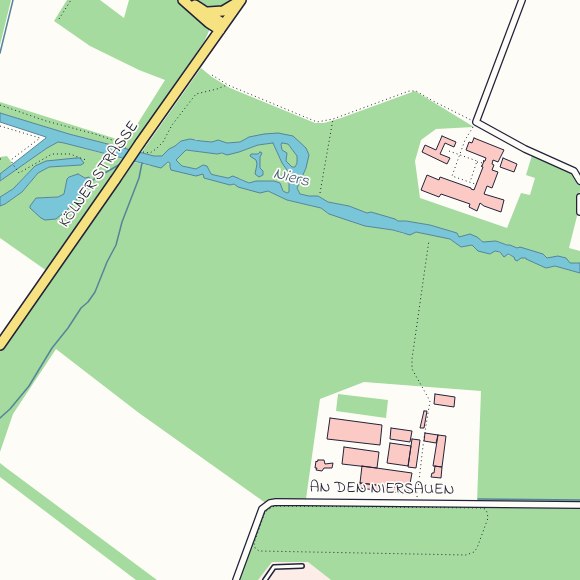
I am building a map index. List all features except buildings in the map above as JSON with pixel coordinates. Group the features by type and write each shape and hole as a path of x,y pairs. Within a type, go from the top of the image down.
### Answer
{"main road":[{"path":"184,0 208,12 222,27"},
{"path":"184,0 209,23 222,27"},
{"path":"208,12 223,11 240,0"},
{"name":"KÖLNER STRASSE","path":"0,344 115,180 141,148 240,0"}],"street":[{"path":"522,0 476,122 525,149 574,171 580,181"},
{"path":"580,197 580,212"},
{"name":"AN DEN NIERSAUEN","path":"236,580 262,509 270,503 580,505"}],"lane":[{"path":"265,580 274,567 302,566"}],"path":[{"path":"59,19 71,0"},
{"path":"212,75 228,85 317,122 333,119 409,91 416,91 476,122 466,140 452,176 475,184"},
{"path":"141,148 150,153 156,149 163,142 172,125 196,94 228,85"},
{"path":"0,105 46,121 118,142 125,148 131,149"},
{"path":"320,193 333,119"},
{"path":"0,126 40,138 12,159 12,163 19,170 19,173 52,154 70,154 86,160"},
{"path":"449,151 482,163"},
{"path":"470,182 477,161"},
{"path":"416,504 430,401 412,369 412,359 430,240"},
{"path":"276,506 485,509 488,518 477,548 474,552 466,555 263,552 255,548 254,543 265,512 276,506"}],"shaded area":[{"path":"272,562 308,562 331,580 258,580"}],"green space":[{"path":"0,0 11,0 0,45"},
{"path":"67,0 100,0 124,18 129,0 178,0 202,19 209,28 204,42 129,150 0,113 0,102 126,142 165,80 139,70 90,46 54,21"},
{"path":"193,0 231,0 223,7 208,8"},
{"path":"201,68 230,88 315,123 324,123 341,118 415,91 474,127 436,129 421,140 415,161 420,198 507,228 521,193 530,195 535,178 526,175 533,152 574,171 580,181 580,190 577,216 569,248 580,251 580,263 570,263 547,258 496,241 486,243 482,242 482,240 459,237 457,233 430,225 398,221 371,212 367,213 349,206 328,202 318,196 300,194 297,188 306,168 293,136 249,137 240,142 227,143 218,140 212,142 196,139 181,141 162,157 141,153"},
{"path":"58,142 123,159 47,271 0,238 0,206 22,192 38,173 49,167 81,165 35,166 13,189 0,197 0,181","holes":["78,174 92,183 61,196 64,194 67,179 69,177","42,197 57,197 30,208"]},
{"path":"273,143 282,163 289,173 289,192 287,193 283,191 280,183 274,181 256,181 249,183 239,178 228,178 211,174 207,166 196,169 182,166 176,160 186,150 217,154 239,152 258,145"},
{"path":"282,143 288,144 297,156 297,163 295,167 292,168 286,161 287,153 282,150"},
{"path":"7,156 12,163 12,166 0,174 0,157"},
{"path":"134,162 151,166 170,163 170,167 203,174 205,178 230,185 233,184 268,191 287,200 321,208 329,214 365,226 393,230 404,234 416,232 450,239 461,247 472,245 490,254 495,251 514,257 526,258 546,268 555,266 580,273 580,580 331,580 308,562 272,562 258,580 239,580 267,504 139,413 56,349 13,414 0,452 0,350 58,266","holes":["364,382 481,391 477,503 305,506 320,399"]},
{"path":"338,394 388,400 386,418 336,411"},
{"path":"0,463 157,580 136,580 0,477"}],"water":[{"name":"Niers","path":"0,113 69,134 154,156 162,156 181,141 190,139 212,142 218,140 227,143 240,142 249,137 264,134 278,133 293,136 306,148 309,155 306,168 297,188 300,194 318,196 328,202 349,206 367,213 371,212 398,221 430,225 457,233 459,237 470,234 483,242 496,241 517,248 520,247 543,254 547,258 558,256 566,258 570,263 580,263 580,273 555,266 546,268 526,258 521,258 517,261 514,257 508,254 504,257 500,252 495,251 490,254 478,251 472,245 461,247 450,239 416,232 410,235 393,230 365,226 329,214 321,208 287,200 268,191 260,193 238,187 234,184 230,185 204,178 203,174 196,176 171,170 170,163 168,162 161,168 58,142 0,181 0,174 46,137 0,122","holes":["273,143 282,163 289,173 289,192 287,193 283,191 280,183 274,181 256,181 249,183 233,176 228,178 211,174 207,166 203,165 196,169 182,166 176,160 186,150 217,154 222,153 227,155 258,145","282,143 288,144 297,156 297,163 295,167 292,167 286,161 287,153 282,150"]},
{"path":"260,152 262,153 260,157 260,168 263,171 263,175 259,177 255,174 257,164 256,160 250,156 251,154 258,154"},
{"path":"80,158 84,163 81,165 49,167 38,173 22,192 0,206 0,197 13,189 35,166 46,161"},
{"path":"78,174 85,178 89,177 92,183 67,210 56,219 45,220 30,208 36,198 58,197 64,194 67,179"}],"waterway":[{"path":"0,53 13,0"},
{"path":"91,181 122,163"},
{"path":"0,418 10,409 29,386 52,348 68,328 81,308 88,302 95,292 107,262 116,245 122,222 139,178 142,163"},
{"path":"478,499 580,500"}]}
